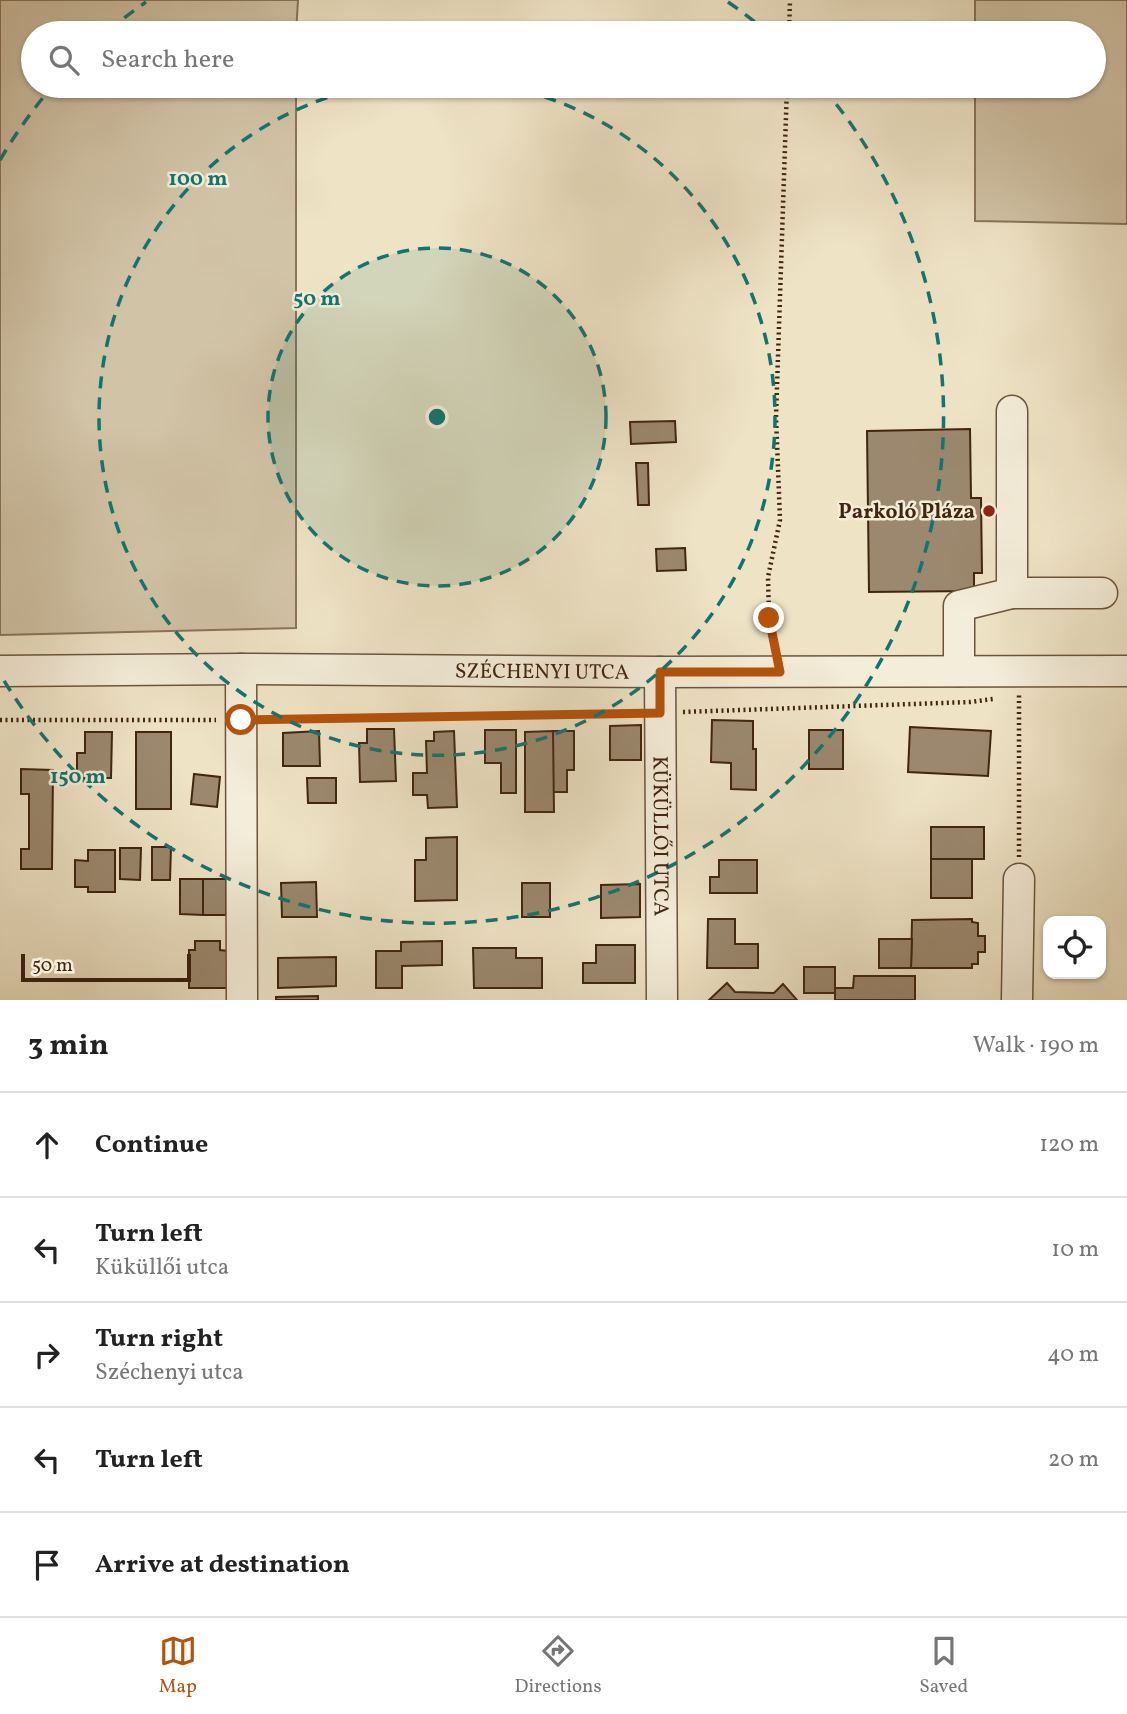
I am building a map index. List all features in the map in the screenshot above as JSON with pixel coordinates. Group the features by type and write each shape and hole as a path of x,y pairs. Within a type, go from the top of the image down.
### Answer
{"street":[{"path":"1012,411 1012,593"},
{"path":"959,671 959,606 1012,593 1102,593"},
{"path":"241,669 242,1000"},
{"name":"SZÉCHENYI UTCA","path":"0,671 1127,671"},
{"name":"KÜKÜLLŐI UTCA","path":"660,672 662,1000"},
{"path":"1017,1000 1019,879"}],"path":[{"path":"789,21 790,0"},
{"path":"780,672 769,618 768,577 780,520 776,404 787,98"},
{"path":"1007,698 1031,695"},
{"path":"0,720 241,720 660,713 994,699"},
{"path":"1019,719 1019,879"}],"shaded area":[{"path":"0,0 298,0 297,21 21,21 21,98 296,98 296,628 0,635"},
{"path":"975,0 1127,0 1127,224 975,221 975,98 1106,98 1106,21 975,21"}],"building":[{"path":"675,421 676,442 631,444 630,422"},
{"path":"970,429 971,498 981,498 982,573 974,573 974,591 869,592 867,431"},
{"path":"636,463 648,463 649,505 638,505"},
{"path":"685,548 686,570 657,571 656,549"},
{"path":"712,720 753,721 756,790 731,789 731,763 711,762"},
{"path":"641,725 641,760 610,760 610,726"},
{"path":"910,727 991,731 988,776 908,772"},
{"path":"367,729 394,729 396,781 360,782 359,743 367,743"},
{"path":"485,730 516,730 516,793 501,793 501,763 485,763"},
{"path":"809,730 843,730 843,769 809,769"},
{"path":"319,731 320,766 283,766 283,733"},
{"path":"454,731 457,807 428,808 427,795 413,795 413,773 427,773 426,741 434,741 434,732"},
{"path":"553,731 574,731 574,770 567,770 567,792 553,792"},
{"path":"553,731 554,812 525,812 525,732"},
{"path":"85,732 112,732 111,778 77,778 77,753 85,753"},
{"path":"136,732 171,732 171,809 136,809"},
{"path":"21,769 53,770 52,869 21,869 21,849 29,849 29,794 21,794"},
{"path":"194,774 220,777 217,807 191,804"},
{"path":"307,778 336,778 336,803 308,803"},
{"path":"931,827 984,827 984,859 931,859"},
{"path":"457,837 457,900 415,901 415,860 426,860 426,838"},
{"path":"152,847 171,847 170,880 152,880"},
{"path":"120,848 141,848 140,880 120,879"},
{"path":"88,850 115,850 115,892 88,892 88,887 75,887 75,860 88,861"},
{"path":"931,859 972,859 972,898 931,898"},
{"path":"719,860 757,860 757,893 710,893 710,877 719,877"},
{"path":"180,879 203,879 203,915 180,914"},
{"path":"203,879 226,879 226,915 203,915"},
{"path":"316,882 317,917 282,917 281,883"},
{"path":"522,883 550,883 550,917 522,917"},
{"path":"640,884 640,917 601,918 601,885"},
{"path":"708,919 735,919 735,944 758,944 758,968 707,968"},
{"path":"972,919 972,922 978,923 978,936 985,936 985,952 978,952 978,964 972,964 972,968 911,968 912,920"},
{"path":"879,939 912,939 911,968 879,968"},
{"path":"195,941 220,941 220,950 228,951 228,988 189,988 189,950 195,950"},
{"path":"442,941 442,965 402,966 402,988 376,988 376,951 401,951 401,942"},
{"path":"596,945 635,945 635,983 583,983 583,963 596,963"},
{"path":"473,948 516,948 516,958 542,958 542,988 474,988"},
{"path":"336,957 336,986 278,988 278,958"},
{"path":"804,967 835,967 835,993 804,993"},
{"path":"854,976 915,976 915,1000 835,1000 835,988 853,988"},
{"path":"727,983 735,992 774,993 783,984 797,1000 709,1000"},
{"path":"318,996 318,1000 276,1000 276,997"}],"place":[{"name":"Parkoló Pláza","path":"989,511"}],"route":[{"path":"241,720 660,713 660,672 780,672 769,618"}]}
